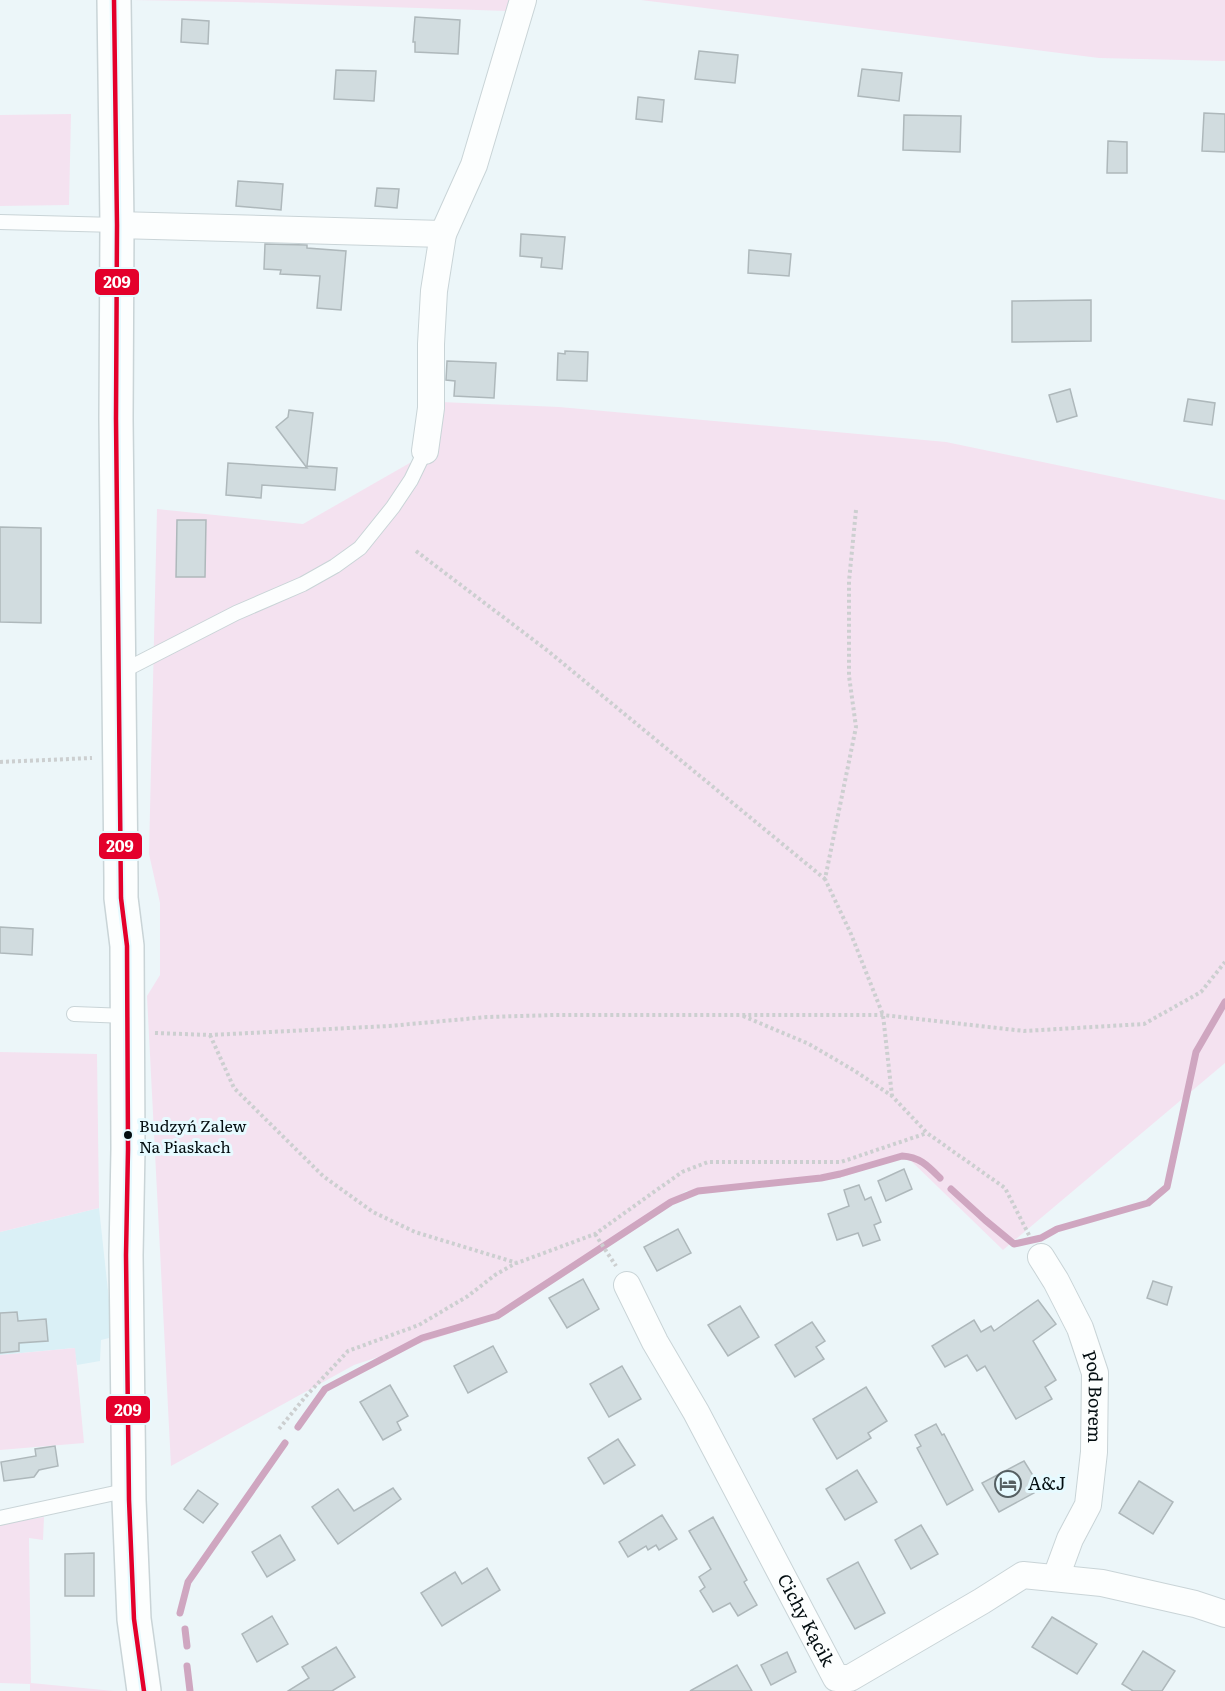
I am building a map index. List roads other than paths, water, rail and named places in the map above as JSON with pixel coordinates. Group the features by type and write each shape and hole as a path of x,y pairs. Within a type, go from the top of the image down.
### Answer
{"main road":[{"path":"114,0 121,898 127,946 126,1255 129,1490 134,1619 144,1691"}],"street":[{"path":"425,451 431,408 434,291 443,234 474,165 523,0"},
{"path":"117,225 443,234"},
{"name":"Pod Borem","path":"1036,1246 1080,1328 1095,1373 1094,1452 1088,1505 1056,1577"},
{"name":"Cichy Kącik","path":"627,1285 655,1342 696,1412 836,1678 850,1678 1023,1575 1112,1585 1195,1604 1225,1614"}],"lane":[{"path":"0,222 117,225"},
{"path":"119,673 236,614 303,584 335,566 360,548 393,507 411,480 425,451"},
{"path":"74,1014 127,1024"},
{"path":"0,1518 129,1490"}],"waterway":[{"path":"951,1189 1014,1244 1041,1238 1057,1229 1148,1203 1167,1187 1196,1052 1225,1002"},
{"path":"298,1427 325,1389 422,1338 497,1316 671,1202 698,1191 821,1178 902,1156 919,1160 940,1178"},
{"path":"180,1613 188,1582 285,1443"},
{"path":"185,1629 187,1646"},
{"path":"187,1666 190,1691"}],"place":[{"name":"Budzyń Zalew Na Piaskach","path":"128,1135"},
{"name":"A&J","path":"1008,1484"}]}
